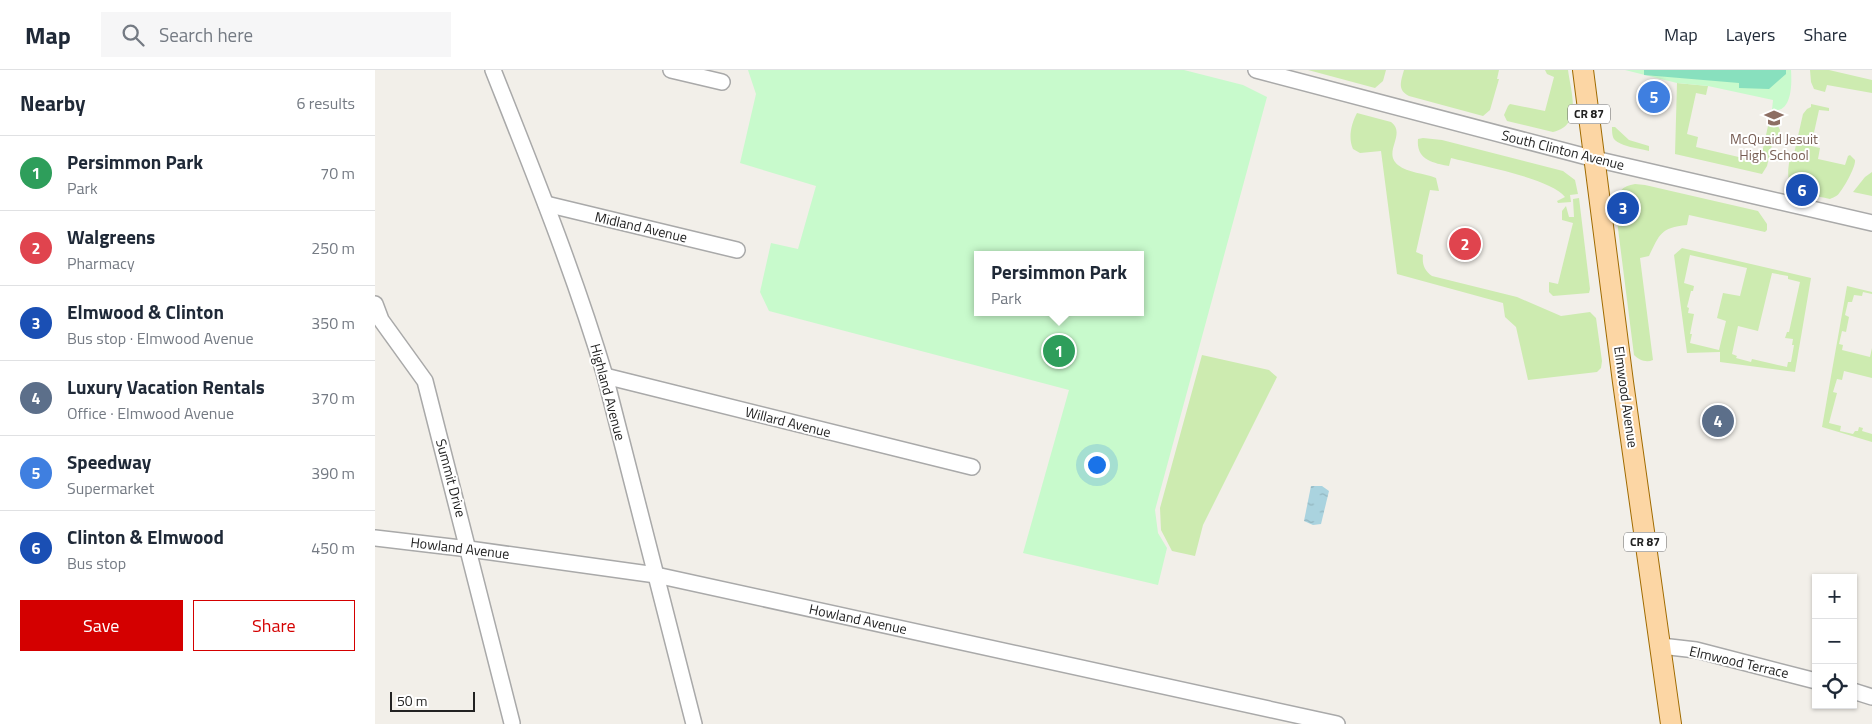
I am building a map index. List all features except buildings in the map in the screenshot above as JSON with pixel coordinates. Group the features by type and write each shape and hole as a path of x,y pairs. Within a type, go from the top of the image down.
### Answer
{"main road":[{"name":"Elmwood Avenue","path":"1583,70 1648,566 1671,724"}],"street":[{"name":"Highland Avenue","path":"493,70 545,204 595,343 694,724"},
{"path":"671,70 722,82"},
{"name":"South Clinton Avenue","path":"1256,70 1595,159 1872,223"},
{"name":"Midland Avenue","path":"545,204 737,250"},
{"name":"Summit Drive","path":"375,304 381,320 425,381 512,723"},
{"name":"Willard Avenue","path":"605,376 972,467"},
{"name":"Howland Avenue","path":"375,538 656,575 1337,724"},
{"name":"Elmwood Terrace","path":"1661,646 1697,650 1812,680"},
{"path":"1857,692 1872,697"}],"green space":[{"path":"748,70 1184,70 1243,85 1267,97 1155,510 1158,533 1167,548 1158,585 1023,553 1069,390 769,311 760,292 771,243 798,249 816,186 740,163 756,94"},
{"path":"1308,70 1386,70 1383,81 1375,88"},
{"path":"1404,70 1499,70 1497,79 1499,79 1490,110 1483,116 1405,94 1401,88"},
{"path":"1545,70 1568,70 1573,107 1568,123 1553,132 1507,121 1504,115 1510,104 1545,111 1554,77 1547,74"},
{"path":"1625,70 1791,70 1791,90 1784,107 1779,110 1772,110 1773,100 1708,86 1677,83"},
{"path":"1644,70 1786,70 1786,74 1769,89 1739,88 1739,83 1644,75"},
{"path":"1810,70 1829,70 1872,80 1872,93 1827,85 1825,92 1814,89"},
{"path":"1677,83 1708,86 1706,95 1696,93 1687,134 1698,137 1696,147 1760,162 1768,126 1772,123 1778,126 1780,130 1779,135 1772,145 1767,166 1762,174 1675,154"},
{"path":"1811,104 1829,108 1829,111 1819,110 1811,146 1820,148 1818,159 1845,165 1850,155 1855,160 1845,185 1838,194 1830,199 1802,193 1791,185 1789,179 1790,158 1793,158 1803,114 1811,107"},
{"path":"1357,113 1391,122 1397,132 1392,154 1398,165 1406,170 1436,178 1439,191 1430,190 1416,252 1423,255 1425,269 1432,276 1517,297 1561,316 1590,312 1596,318 1602,361 1601,368 1597,372 1528,380 1516,327 1505,317 1503,303 1397,274 1381,151 1360,153 1353,149 1351,131"},
{"path":"1612,127 1615,127 1629,140 1649,146 1649,151 1617,142 1613,138"},
{"path":"1418,139 1442,140 1563,171 1575,180 1578,194 1570,195 1571,202 1558,203 1557,201 1565,197 1557,190 1529,178 1451,158 1449,166 1432,162 1420,152"},
{"path":"1872,172 1872,196 1853,192 1865,177"},
{"path":"1635,184 1758,211 1767,224 1765,232 1689,215 1687,225 1666,230 1659,237 1649,256 1640,258 1653,360 1648,361 1640,360 1634,355 1615,205 1621,190"},
{"path":"1579,198 1589,293 1553,296 1549,292 1549,282 1558,284 1573,223 1562,220 1562,211 1566,206 1569,217 1574,217 1573,199"},
{"path":"1682,248 1811,278 1795,372 1720,362 1720,352 1687,353 1674,255","holes":["1690,255 1747,268 1740,296 1723,293 1717,318 1726,321 1719,350 1690,343 1694,314 1688,313 1689,308 1687,307 1694,286 1684,283","1772,273 1788,276 1788,279 1800,282 1789,332 1787,332 1785,338 1793,339 1792,345 1794,345 1791,362 1788,362 1787,367 1752,359 1751,362 1736,358 1737,356 1732,354 1738,326 1758,331"]},
{"path":"1847,286 1872,292 1872,294 1863,292 1862,296 1854,295 1852,302 1848,302 1845,315 1849,317 1846,332 1842,331 1839,344 1843,345 1842,350 1870,357 1872,348 1872,378 1844,371 1842,380 1837,379 1833,392 1837,393 1829,423 1841,426 1840,431 1853,434 1855,431 1858,431 1859,427 1863,428 1862,431 1872,434 1872,442 1822,427"},
{"path":"1202,355 1269,370 1277,377 1203,525 1195,556 1172,551 1161,530 1160,508"}],"water":[{"path":"1311,486 1322,486 1329,491 1321,524 1313,525 1304,521"}],"place":[{"name":"Speedway","path":"1654,97"},
{"name":"McQuaid Jesuit High School","path":"1774,118"},
{"name":"Clinton & Elmwood","path":"1802,190"},
{"name":"Elmwood & Clinton","path":"1623,208"},
{"name":"Walgreens","path":"1465,244"},
{"name":"Persimmon Park","path":"1059,351"},
{"name":"Luxury Vacation Rentals","path":"1718,421"}]}
